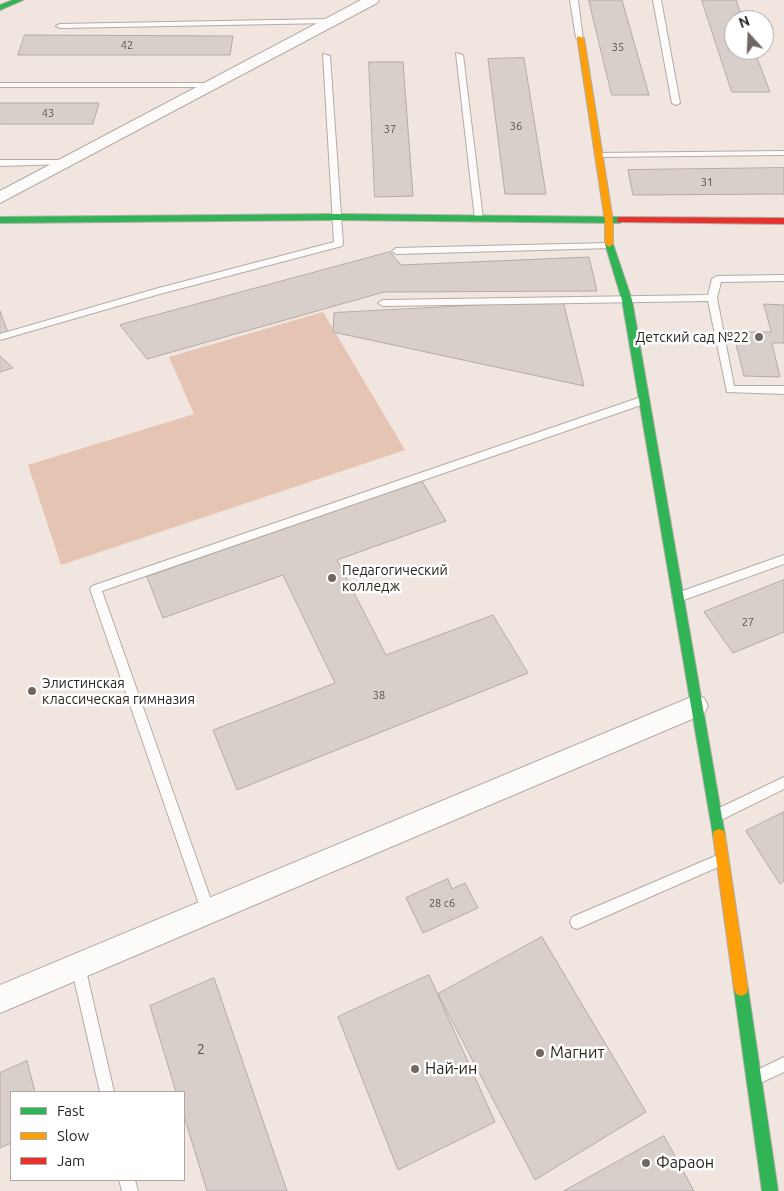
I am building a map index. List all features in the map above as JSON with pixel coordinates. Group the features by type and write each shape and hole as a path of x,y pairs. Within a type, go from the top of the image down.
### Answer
{"street":[{"path":"0,8 19,0"},
{"path":"0,198 329,21 372,0"},
{"path":"580,38 609,221 609,246 627,300 716,816 770,1191"},
{"path":"0,220 336,217 784,222"},
{"path":"0,999 696,706"}],"lane":[{"path":"574,0 580,38"},
{"path":"657,0 676,103"},
{"path":"60,26 329,21"},
{"path":"459,55 479,219"},
{"path":"0,337 155,292 339,244 326,56"},
{"path":"0,85 211,85"},
{"path":"598,155 784,153"},
{"path":"0,163 67,162"},
{"path":"396,251 609,246"},
{"path":"784,278 717,279 712,298 730,389 784,390"},
{"path":"383,302 712,298"},
{"path":"208,911 96,589 644,400"},
{"path":"678,597 784,559"},
{"path":"716,816 784,783"},
{"path":"577,922 723,859"},
{"path":"78,966 107,1091"},
{"path":"754,1079 784,1064"}],"shaded area":[{"path":"323,312 405,450 61,565 28,465 194,414 169,357"}],"building":[{"path":"589,0 622,0 649,95 612,95"},
{"path":"702,0 736,0 740,10 724,10 724,60 758,60 770,92 732,92"},
{"path":"25,35 233,36 230,55 18,55"},
{"path":"524,58 546,194 505,194 488,59"},
{"path":"369,62 403,62 413,196 375,197"},
{"path":"0,103 99,103 93,124 0,124"},
{"path":"784,168 784,194 633,195 628,170"},
{"path":"390,252 401,265 589,257 597,291 384,292 147,359 120,325"},
{"path":"563,301 584,386 333,332 334,313"},
{"name":"Детский сад №22","path":"764,304 784,305 784,343 772,343 780,377 744,376 733,332 771,332"},
{"path":"0,311 8,333 0,335"},
{"path":"0,356 13,368 0,372"},
{"path":"422,481 446,521 337,560 386,655 493,615 528,673 237,790 213,730 335,683 283,575 163,618 147,577"},
{"path":"784,580 784,632 733,653 704,612"},
{"path":"784,812 784,881 780,884 746,831"},
{"path":"448,879 452,889 465,883 478,908 423,933 406,898"},
{"name":"Магнит","path":"542,937 646,1112 535,1180 438,994"},
{"name":"Най-ин","path":"429,975 495,1122 398,1170 338,1017"},
{"path":"214,978 287,1191 207,1191 185,1119 185,1091 176,1091 150,1006"},
{"path":"27,1061 35,1091 10,1091 10,1143 0,1148 0,1073"},
{"name":"Фараон","path":"664,1136 694,1191 564,1191"}],"traffic: fast":[{"path":"0,8 19,0"},
{"path":"0,220 336,217 620,220"},
{"path":"609,244 627,300 719,835"},
{"path":"741,989 770,1191"}],"traffic: slow":[{"path":"580,38 609,221 609,244"},
{"path":"719,835 741,989"}],"traffic: jam":[{"path":"620,220 784,221"}],"place":[{"name":"Детский сад №22","path":"759,337"},
{"name":"Педагогический колледж","path":"332,578"},
{"name":"Элистинская классическая гимназия","path":"32,691"},
{"name":"Магнит","path":"540,1053"},
{"name":"Най-ин","path":"415,1069"},
{"name":"Фараон","path":"646,1163"}]}
